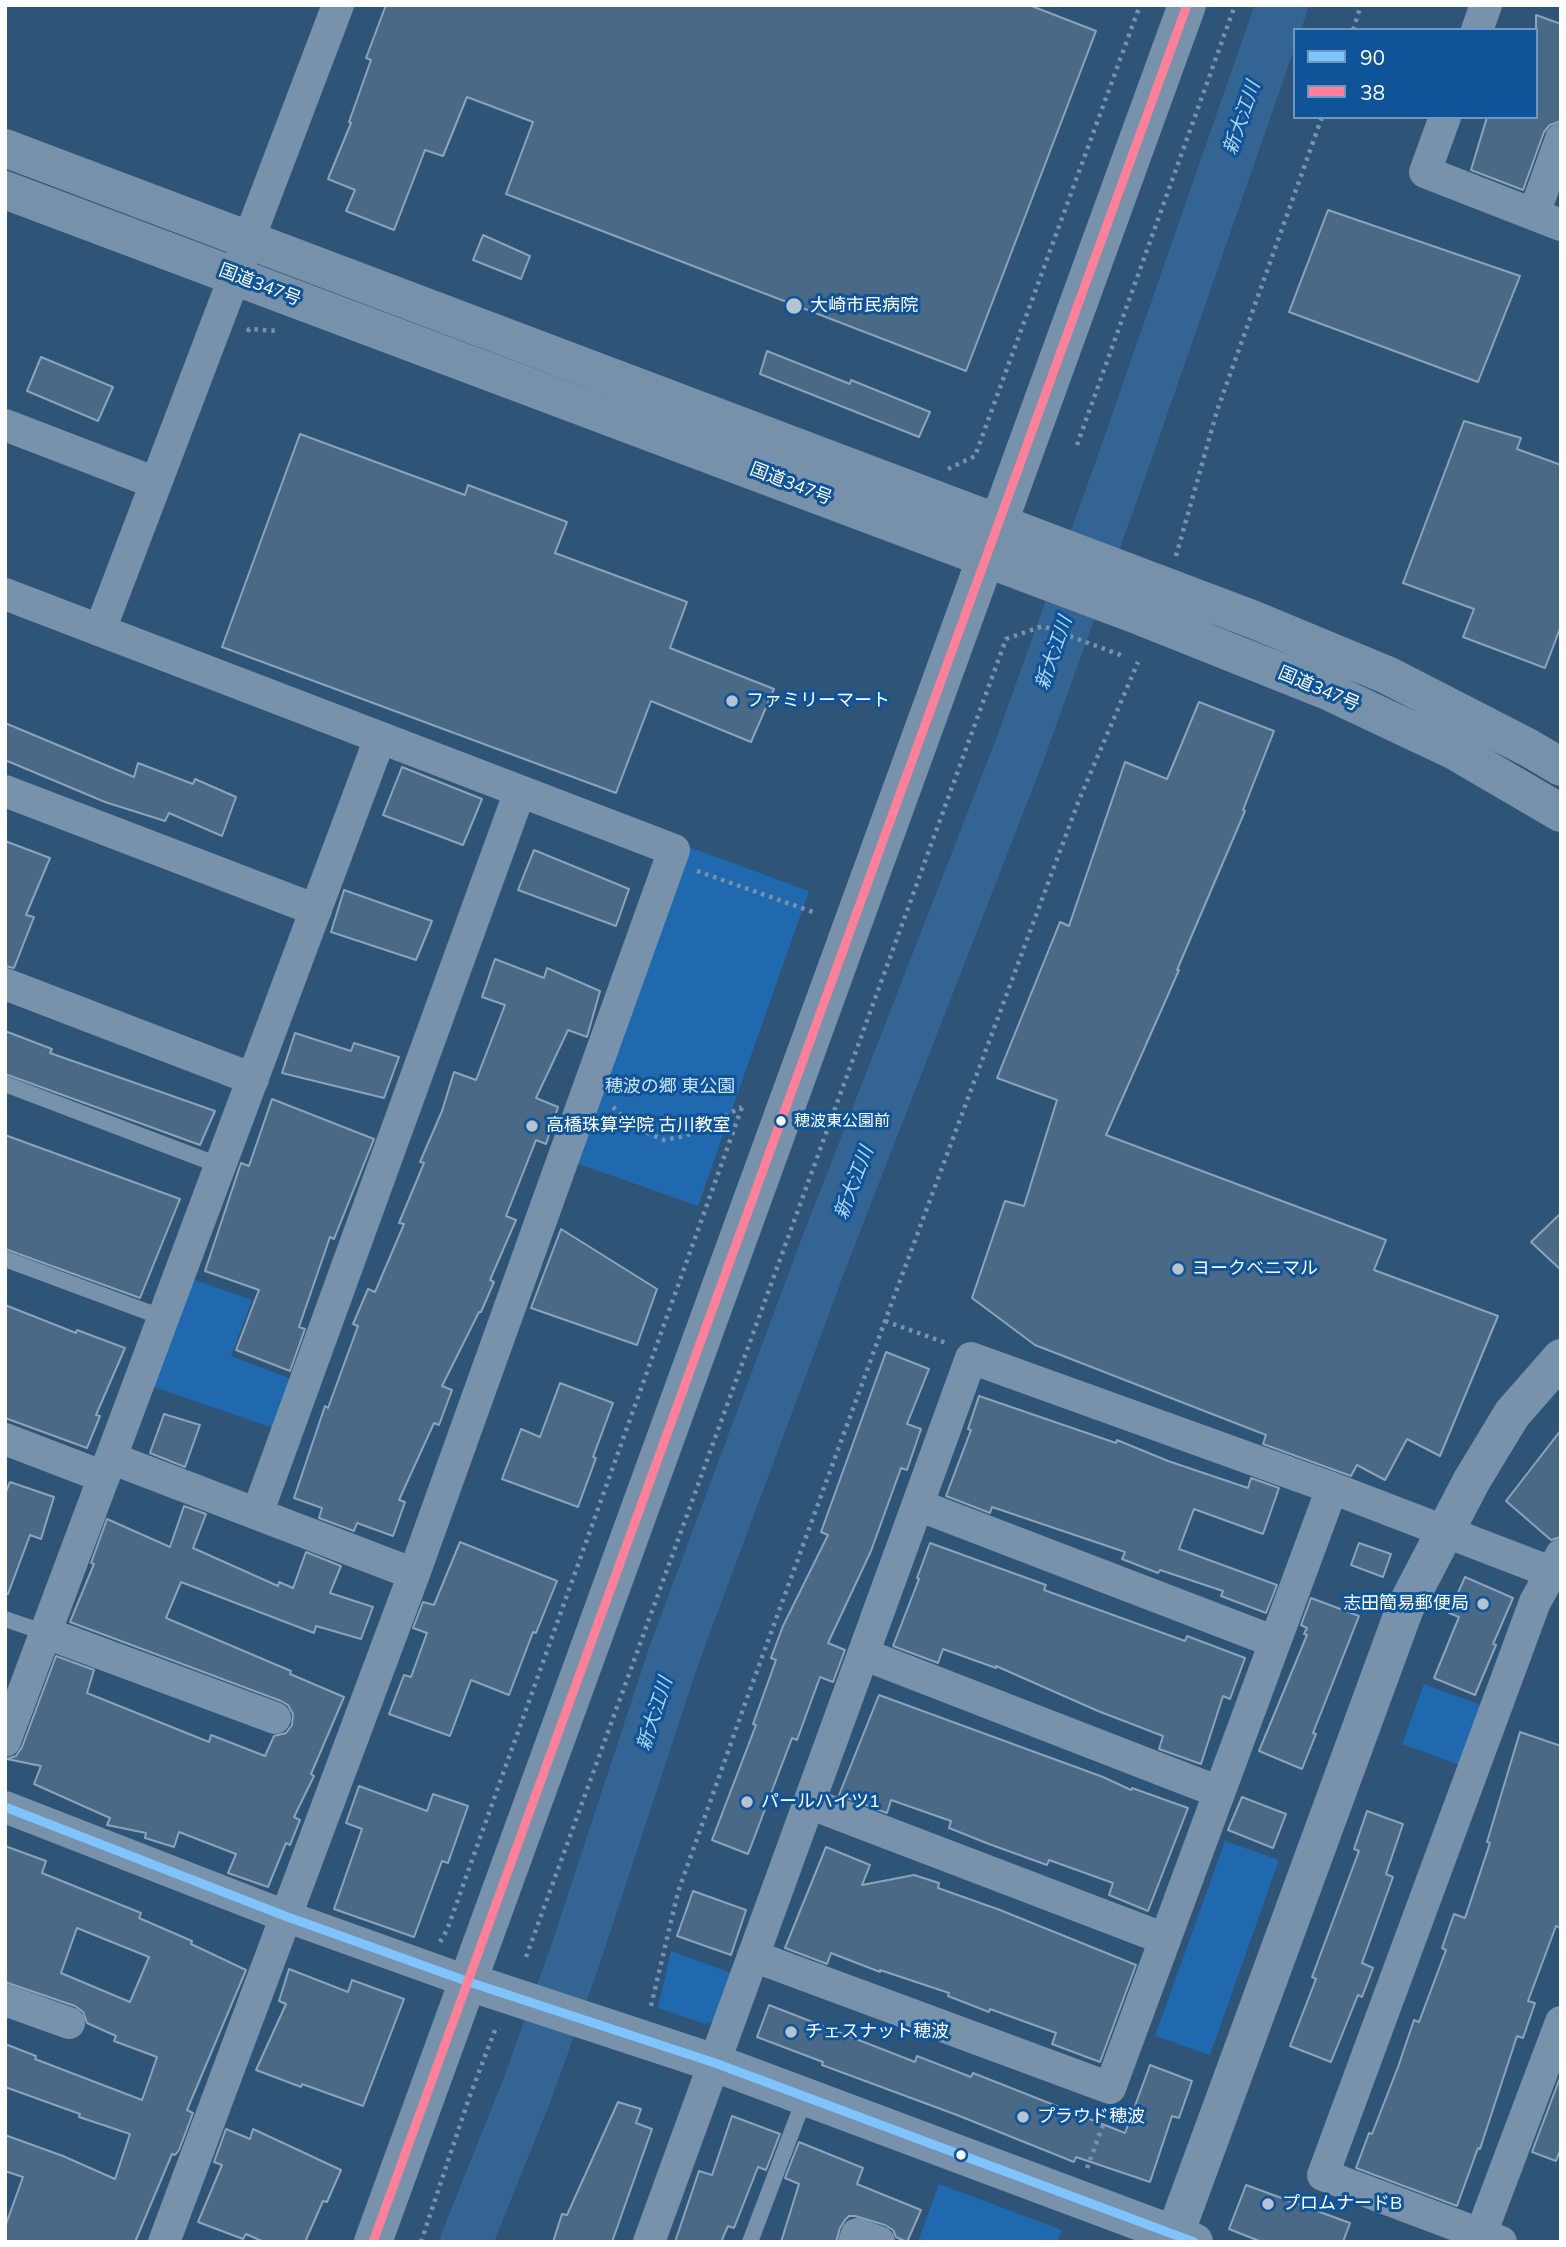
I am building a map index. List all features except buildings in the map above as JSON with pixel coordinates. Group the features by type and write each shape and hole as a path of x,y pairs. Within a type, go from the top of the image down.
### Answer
{"highway":[{"name":"国道347号","path":"5,148 999,522 1040,558 1137,615 1328,691 1455,751 1561,813"},
{"name":"国道347号","path":"5,190 986,558 1040,558 1163,568 1252,619 1387,675 1561,767"}],"street":[{"path":"100,630 338,5"},
{"path":"373,2242 1187,5"},
{"path":"1478,28 1486,5"},
{"path":"1445,119 1425,172 1547,220 1561,139"},
{"path":"5,425 156,483"},
{"path":"5,594 674,850 414,1574 285,1916 174,2239"},
{"path":"5,1741 380,738"},
{"path":"5,791 316,910"},
{"path":"257,1514 520,791"},
{"path":"5,984 253,1079"},
{"path":"649,2242 971,1358 1332,1488 1445,1532 1558,1568 1530,1615 1323,2175 1491,2238 1561,2022"},
{"path":"5,1807 285,1916 469,1982 513,2013 606,2026 805,2095 1180,2239 1405,1608 1472,1480 1512,1413 1561,1358"},
{"path":"5,1439 108,1467 257,1514 414,1574"},
{"path":"753,1956 1110,2088 1332,1488"},
{"path":"918,1506 1275,1642"},
{"path":"46,1633 275,1718"},
{"path":"863,1654 1219,1792"},
{"path":"809,1803 1165,1939"},
{"path":"5,2000 69,2023"},
{"path":"854,2242 857,2234 879,2242"}],"lane":[{"path":"5,1084 221,1166"},
{"path":"5,1259 164,1318"},
{"path":"5,1619 46,1633"},
{"path":"750,2242 805,2095"}],"path":[{"path":"946,470 975,456 1140,5"},
{"path":"1077,445 1235,5"},
{"path":"1354,28 1362,5"},
{"path":"1163,568 1321,119"},
{"path":"526,1957 1006,639 1043,626 1124,656"},
{"path":"648,2017 678,1892 885,1321 1079,800 1138,662"},
{"path":"670,861 813,912"},
{"path":"447,1930 742,1107 686,1136 664,1140 634,1128 617,1112 592,1077"},
{"path":"885,1321 954,1346 971,1358"},
{"path":"421,2242 469,2098 495,2030 513,2013"},
{"path":"1076,2197 1109,2107 1110,2088"}],"green space":[{"name":"穂波の郷 東公園","path":"686,846 809,891 698,1206 573,1162"},
{"path":"192,1279 252,1300 231,1356 294,1380 276,1429 151,1386"},
{"path":"1424,1684 1486,1707 1465,1767 1402,1744"},
{"path":"1225,1841 1279,1860 1210,2055 1155,2036"},
{"path":"671,1951 737,1975 721,2018 705,2024 658,2008"},
{"path":"939,2184 1062,2230 1057,2242 918,2242"}],"waterway":[{"name":"新大江川","path":"466,2242 527,2090 575,1956 674,1655 825,1250 1019,752 1282,5"}],"transit line":[{"name":"38","path":"373,2242 1187,5"},
{"name":"90","path":"5,1807 285,1916 469,1982 715,2063 1194,2242"}],"place":[{"name":"大崎市民病院","path":"794,306"},
{"name":"ファミリーマート","path":"732,701"},
{"name":"穂波東公園前","path":"781,1121"},
{"name":"高橋珠算学院 古川教室","path":"532,1126"},
{"name":"ヨークベニマル","path":"1178,1269"},
{"name":"志田簡易郵便局","path":"1483,1604"},
{"name":"パールハイツ1","path":"747,1802"},
{"name":"チェスナット穂波","path":"791,2032"},
{"name":"プラウド穂波","path":"1023,2117"},
{"name":"プロムナードB","path":"1268,2204"}]}
